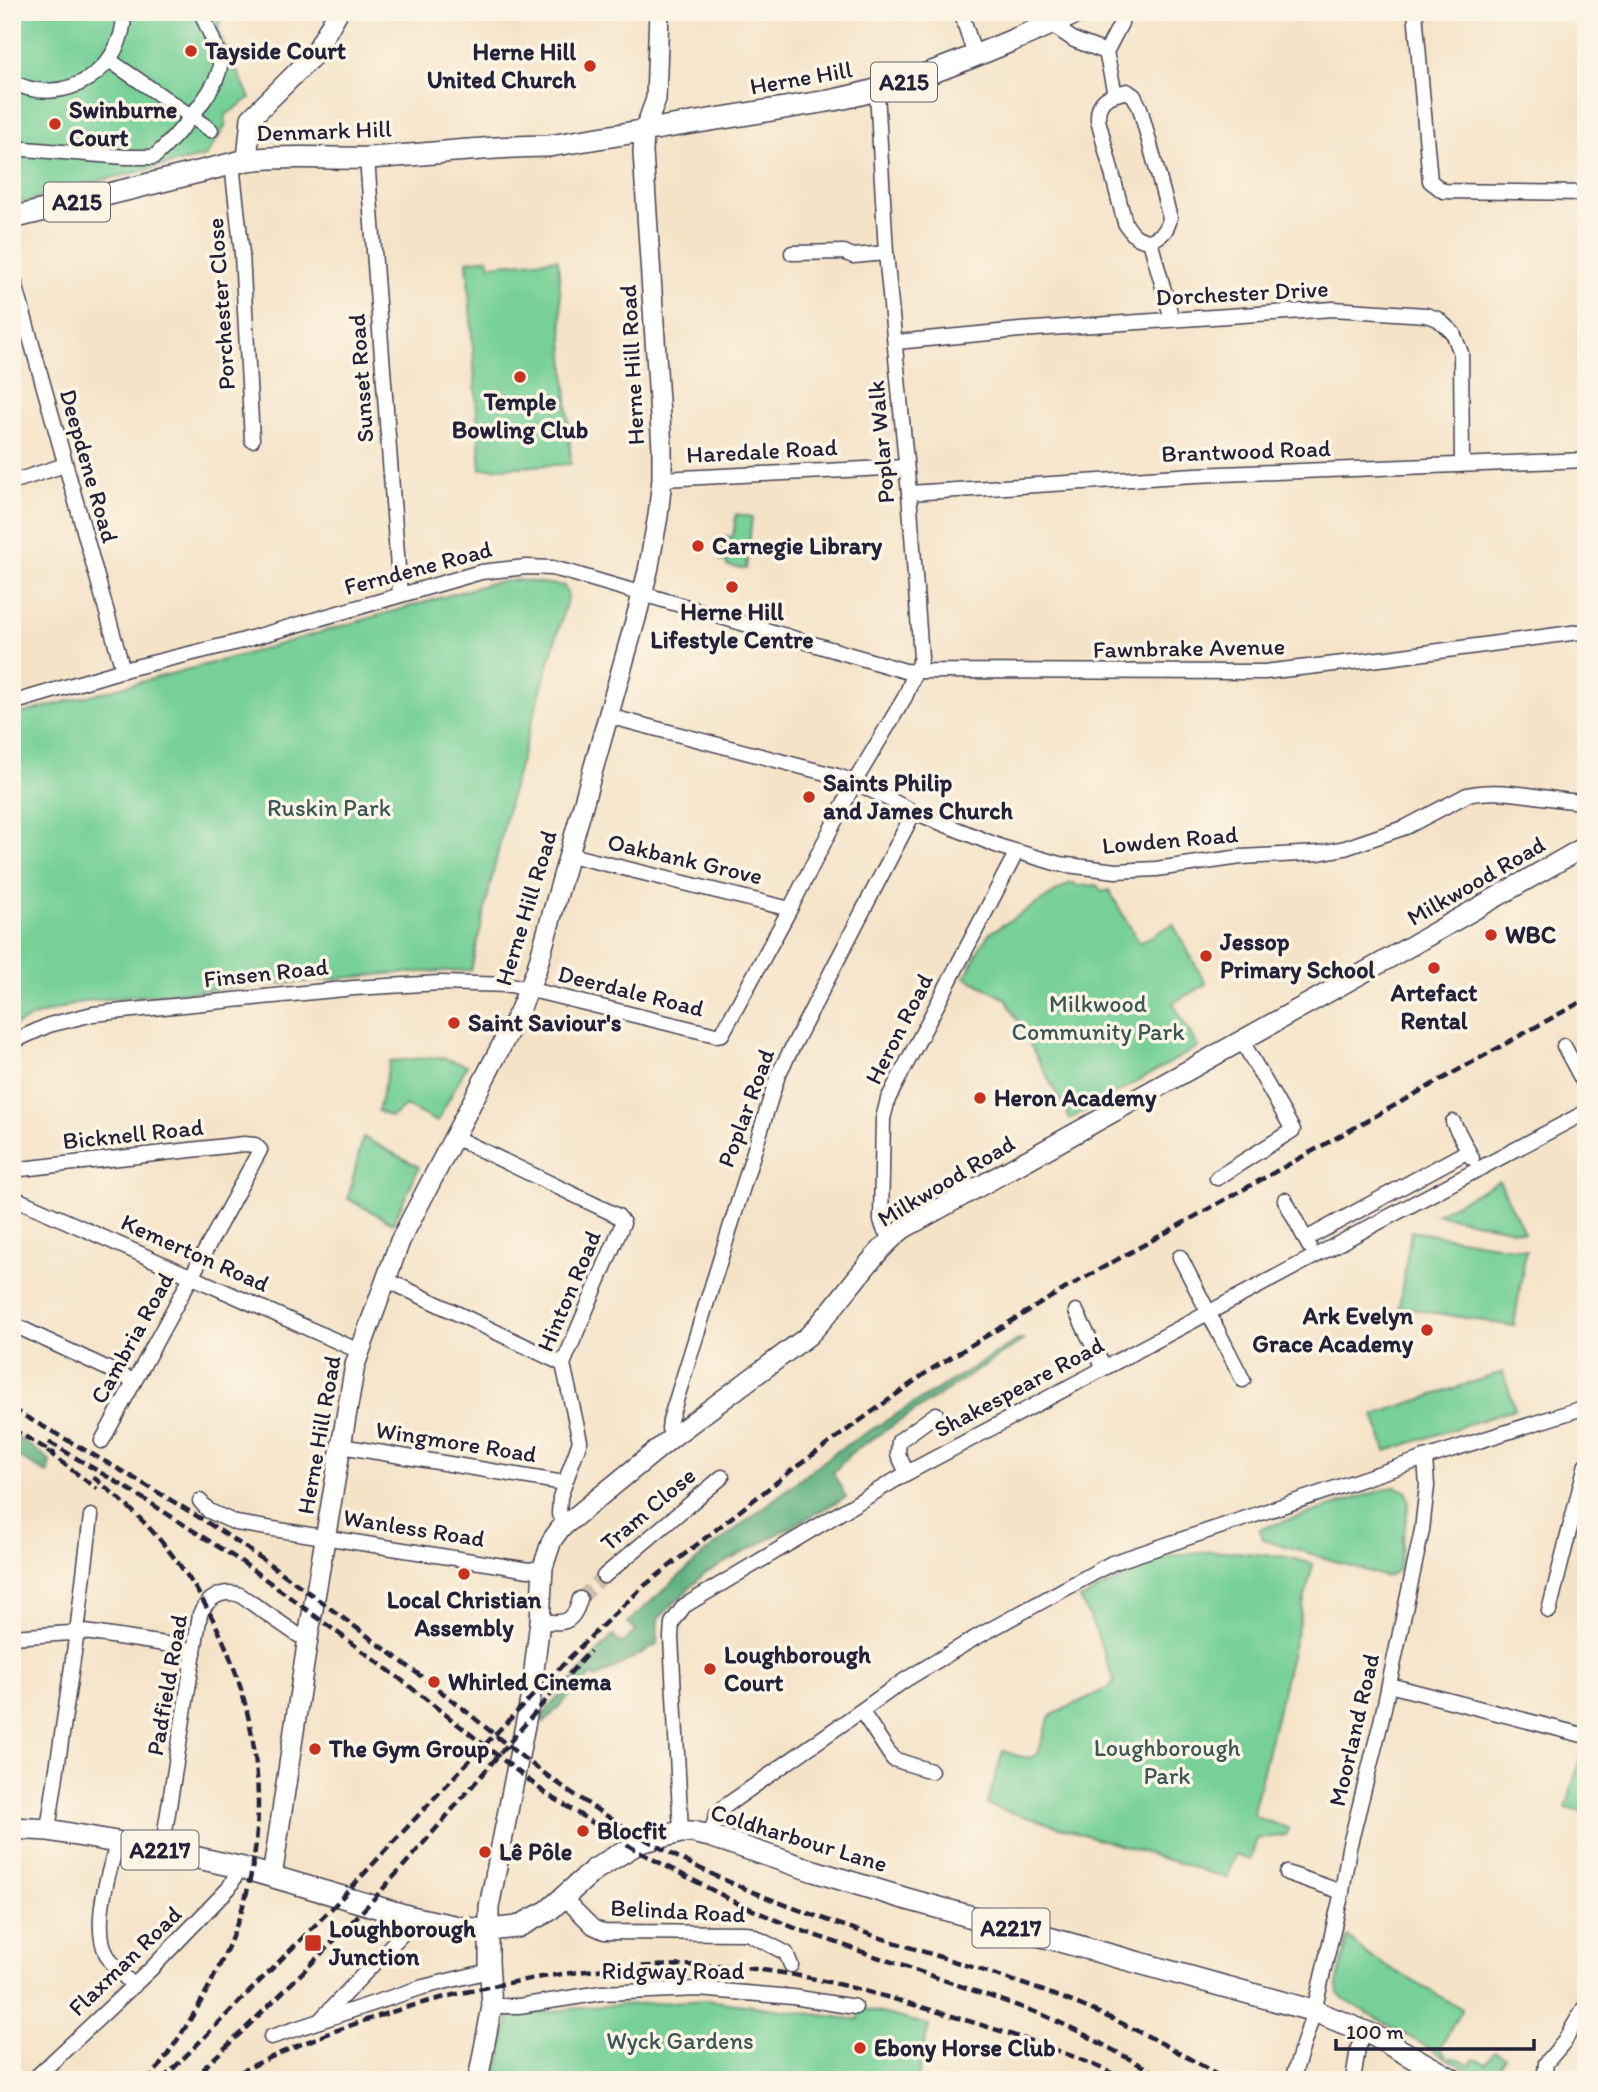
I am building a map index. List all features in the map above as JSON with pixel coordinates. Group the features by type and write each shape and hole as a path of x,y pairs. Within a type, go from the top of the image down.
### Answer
{"main road":[{"name":"Herne Hill","path":"644,132 877,92 975,56 1079,12"},
{"name":"Denmark Hill","path":"12,218 240,162 272,157 367,158 506,146 549,146 644,132"},
{"name":"Coldharbour Lane","path":"12,1828 48,1829 162,1850 240,1867 411,1917 463,1928 488,1930 517,1927 548,1911 611,1858 643,1842 681,1832 710,1836 894,1895 1314,2011 1365,2032 1453,2080"}],"street":[{"path":"12,82 43,92 69,89 91,78 110,60 121,35 124,12"},
{"path":"12,148 154,158 192,117 220,68 201,12"},
{"path":"240,162 251,118 313,55 338,12"},
{"name":"Herne Hill Road","path":"272,1877 308,1637 349,1391 359,1351 400,1241 529,990 570,855 642,593 662,479 643,173 644,132 656,99 659,12"},
{"path":"961,12 975,56"},
{"path":"1115,94 1106,52 1121,23 1122,12"},
{"path":"1415,12 1430,181 1443,191 1586,193"},
{"path":"1051,24 1074,40 1106,52"},
{"path":"110,60 211,130"},
{"path":"1127,91 1134,96 1140,108 1170,218 1168,229 1150,241 1140,240 1125,223 1098,120 1097,109 1103,100 1127,91"},
{"name":"Poplar Walk","path":"722,1034 855,782 905,697 921,658 896,342 886,253 877,92"},
{"name":"Sunset Road","path":"367,158 400,594"},
{"name":"Porchester Close","path":"240,162 252,440"},
{"path":"1150,241 1172,319"},
{"path":"792,253 844,251 853,256 886,253"},
{"name":"Deepdene Road","path":"12,273 123,670"},
{"name":"Dorchester Drive","path":"896,342 1172,319 1333,310 1413,314 1437,319 1453,333 1461,353 1462,463"},
{"name":"Brantwood Road","path":"909,493 1195,475 1586,460"},
{"path":"12,482 65,465"},
{"name":"Haredale Road","path":"662,479 906,467"},
{"name":"Ferndene Road","path":"12,703 481,572 526,567 552,568 905,671 916,671"},
{"name":"Fawnbrake Avenue","path":"916,671 1264,672 1388,659 1586,631"},
{"name":"Lowden Road","path":"608,716 855,782 914,812 1014,852 1059,864 1094,869 1156,869 1241,857 1319,853 1345,848 1406,827 1467,795 1476,793 1537,796 1584,805"},
{"name":"Poplar Road","path":"674,1436 669,1429 670,1420 778,1074 914,812"},
{"name":"Milkwood Road","path":"565,1524 674,1436 808,1336 826,1318 872,1258 892,1238 919,1220 1586,846"},
{"name":"Heron Road","path":"892,1238 884,1229 881,1220 884,1109 1014,858 1014,852"},
{"name":"Oakbank Grove","path":"570,855 790,909"},
{"name":"Finsen Road","path":"12,1042 49,1025 93,1014 289,994 440,983 511,985 529,990"},
{"name":"Deerdale Road","path":"529,990 716,1035 722,1034"},
{"path":"1217,1178 1293,1130 1241,1041"},
{"path":"1564,1046 1586,1087"},
{"name":"Shakespeare Road","path":"681,1832 671,1637 672,1623 684,1606 907,1473 1586,1111"},
{"path":"1453,1122 1478,1169"},
{"name":"Hinton Road","path":"452,1136 621,1219 621,1231 563,1364 580,1441 558,1507 565,1524"},
{"name":"Bicknell Road","path":"12,1170 244,1144 258,1147"},
{"name":"Cambria Road","path":"102,1441 259,1155 258,1147"},
{"path":"1306,1239 1468,1151"},
{"name":"Kemerton Road","path":"12,1197 359,1351"},
{"path":"1284,1200 1315,1256"},
{"path":"1180,1257 1243,1380"},
{"path":"385,1279 563,1364"},
{"path":"1076,1311 1104,1367"},
{"path":"12,1324 134,1381"},
{"path":"710,1836 717,1814 724,1807 905,1680 975,1637 1112,1563 1586,1407"},
{"path":"907,1473 898,1454 899,1441 936,1414"},
{"name":"Wingmore Road","path":"341,1446 564,1483"},
{"name":"Moorland Road","path":"1293,2080 1314,2011 1342,1892 1349,1849 1389,1685 1425,1507 1425,1458"},
{"path":"1549,1612 1586,1464"},
{"name":"Tram Close","path":"604,1576 722,1477"},
{"name":"Wanless Road","path":"200,1501 215,1514 236,1523 529,1570 543,1567"},
{"path":"48,1829 91,1516"},
{"path":"478,2080 492,2006 489,1907 531,1695 543,1567 552,1540 565,1524"},
{"name":"Padfield Road","path":"162,1850 200,1614 204,1605 219,1594 229,1592 240,1595 298,1635 308,1637"},
{"path":"540,1621 562,1623 569,1620 576,1612 580,1599"},
{"path":"12,1637 77,1633 178,1646 194,1653"},
{"path":"1389,1685 1586,1736"},
{"path":"862,1712 893,1759 931,1771"},
{"path":"118,1842 103,1891 103,1941 109,1959 134,1986"},
{"name":"Flaxman Road","path":"33,2080 134,1986 229,1888 240,1867"},
{"path":"1287,1873 1342,1892"},
{"name":"Belinda Road","path":"564,1898 593,1927 604,1932 747,1933 786,1953 790,1965"},
{"path":"317,2023 405,1931 411,1917"},
{"path":"271,2037 424,1987 489,1971"},
{"name":"Ridgway Road","path":"492,2006 519,2006 601,1993 698,1989 793,1997 855,2007"},
{"path":"1544,2080 1546,2063 1564,2042 1584,2008"},
{"path":"1353,2080 1358,2048 1365,2032"}],"green space":[{"path":"12,12 221,12 218,32 250,98 226,115 225,127 206,156 64,189 12,206"},
{"name":"Temple Bowling Club","path":"488,258 490,265 558,259 571,464 481,469 467,261"},
{"path":"736,514 752,517 746,569 727,566 727,562 721,561 725,536 733,537"},
{"name":"Ruskin Park","path":"518,580 564,586 568,596 511,794 471,970 399,973 85,1001 33,1017 12,1027 12,716 242,655 491,583"},
{"name":"Milkwood Community Park","path":"1070,883 1077,886 1097,885 1102,892 1109,890 1139,943 1173,924 1206,984 1173,1003 1198,1047 1070,1119 1006,999 965,977 990,933"},
{"path":"440,1057 467,1065 437,1122 406,1106 391,1117 378,1111 390,1061"},
{"path":"363,1137 419,1167 393,1223 348,1199"},
{"path":"1499,1181 1524,1232 1436,1214"},
{"path":"1411,1231 1526,1250 1514,1326 1399,1307"},
{"path":"1025,1339 851,1453 833,1473 846,1497 704,1574 658,1619 657,1645 596,1678 592,1675 544,1723 542,1715 613,1635 622,1644 636,1631 628,1622 704,1554 835,1452 1016,1341"},
{"path":"1503,1372 1515,1409 1386,1451 1374,1415"},
{"path":"19,1438 50,1460 48,1474 12,1453 12,1446 15,1447"},
{"path":"1395,1486 1406,1491 1409,1502 1398,1570 1386,1577 1263,1539 1260,1529"},
{"name":"Loughborough Park","path":"1224,1551 1287,1557 1313,1564 1253,1812 1255,1817 1288,1828 1286,1835 1257,1839 1250,1859 1235,1855 1227,1878 987,1805 1003,1751 1021,1757 1037,1754 1050,1716 1114,1683 1096,1631 1080,1599 1147,1563 1186,1554"},
{"path":"1586,1745 1586,1813 1566,1808"},
{"path":"1348,1937 1369,1956 1462,2009 1440,2048 1447,2058 1457,2058 1471,2065 1474,2059 1486,2064 1494,2051 1505,2057 1498,2068 1504,2075 1501,2080 1485,2080 1343,1999 1337,1986"},
{"name":"Wyck Gardens","path":"706,2000 858,2020 861,2008 929,2025 918,2078 496,2080 509,2017 586,2007"}],"tunnel":[{"path":"580,1599 604,1576"}],"railway":[{"path":"162,2080 333,1907 467,1763 586,1641 644,1586 792,1470 930,1370 1068,1287 1586,999"},
{"path":"12,1409 156,1491 260,1557 421,1676 541,1771 583,1801 648,1841 693,1865 773,1900 1075,2003 1152,2038 1225,2080"},
{"path":"12,1429 55,1454"},
{"path":"49,1442 242,1562 395,1675 544,1792 639,1852 739,1904 797,1929 1041,2014 1168,2080"},
{"path":"47,1451 97,1489"},
{"path":"93,1477 152,1531 197,1590 220,1633 238,1679 250,1726 257,1774 257,1823 252,1871 239,1918 222,1961 200,2002 149,2080"},
{"path":"191,2080 287,1988 380,1892 590,1651"},
{"path":"225,2080 283,2052 415,2005 557,1975 628,1967 697,1965 762,1970 858,1989 1018,2037 1062,2052 1126,2080"}],"place":[{"name":"Tayside Court","path":"191,51"},
{"name":"Herne Hill United Church","path":"590,66"},
{"name":"Swinburne Court","path":"55,124"},
{"name":"Temple Bowling Club","path":"520,377"},
{"name":"Carnegie Library","path":"698,546"},
{"name":"Herne Hill Lifestyle Centre","path":"732,587"},
{"name":"Saints Philip and James Church","path":"809,797"},
{"name":"WBC","path":"1491,935"},
{"name":"Jessop Primary School","path":"1206,956"},
{"name":"Artefact Rental","path":"1434,968"},
{"name":"Saint Saviour's","path":"454,1023"},
{"name":"Heron Academy","path":"980,1098"},
{"name":"Ark Evelyn Grace Academy","path":"1427,1330"},
{"name":"Local Christian Assembly","path":"464,1574"},
{"name":"Loughborough Court","path":"710,1669"},
{"name":"Whirled Cinema","path":"434,1682"},
{"name":"The Gym Group","path":"315,1749"},
{"name":"Blocfit","path":"583,1831"},
{"name":"Lê Pôle","path":"485,1852"},
{"name":"Loughborough Junction","path":"313,1943"},
{"name":"Ebony Horse Club","path":"860,2048"}]}
